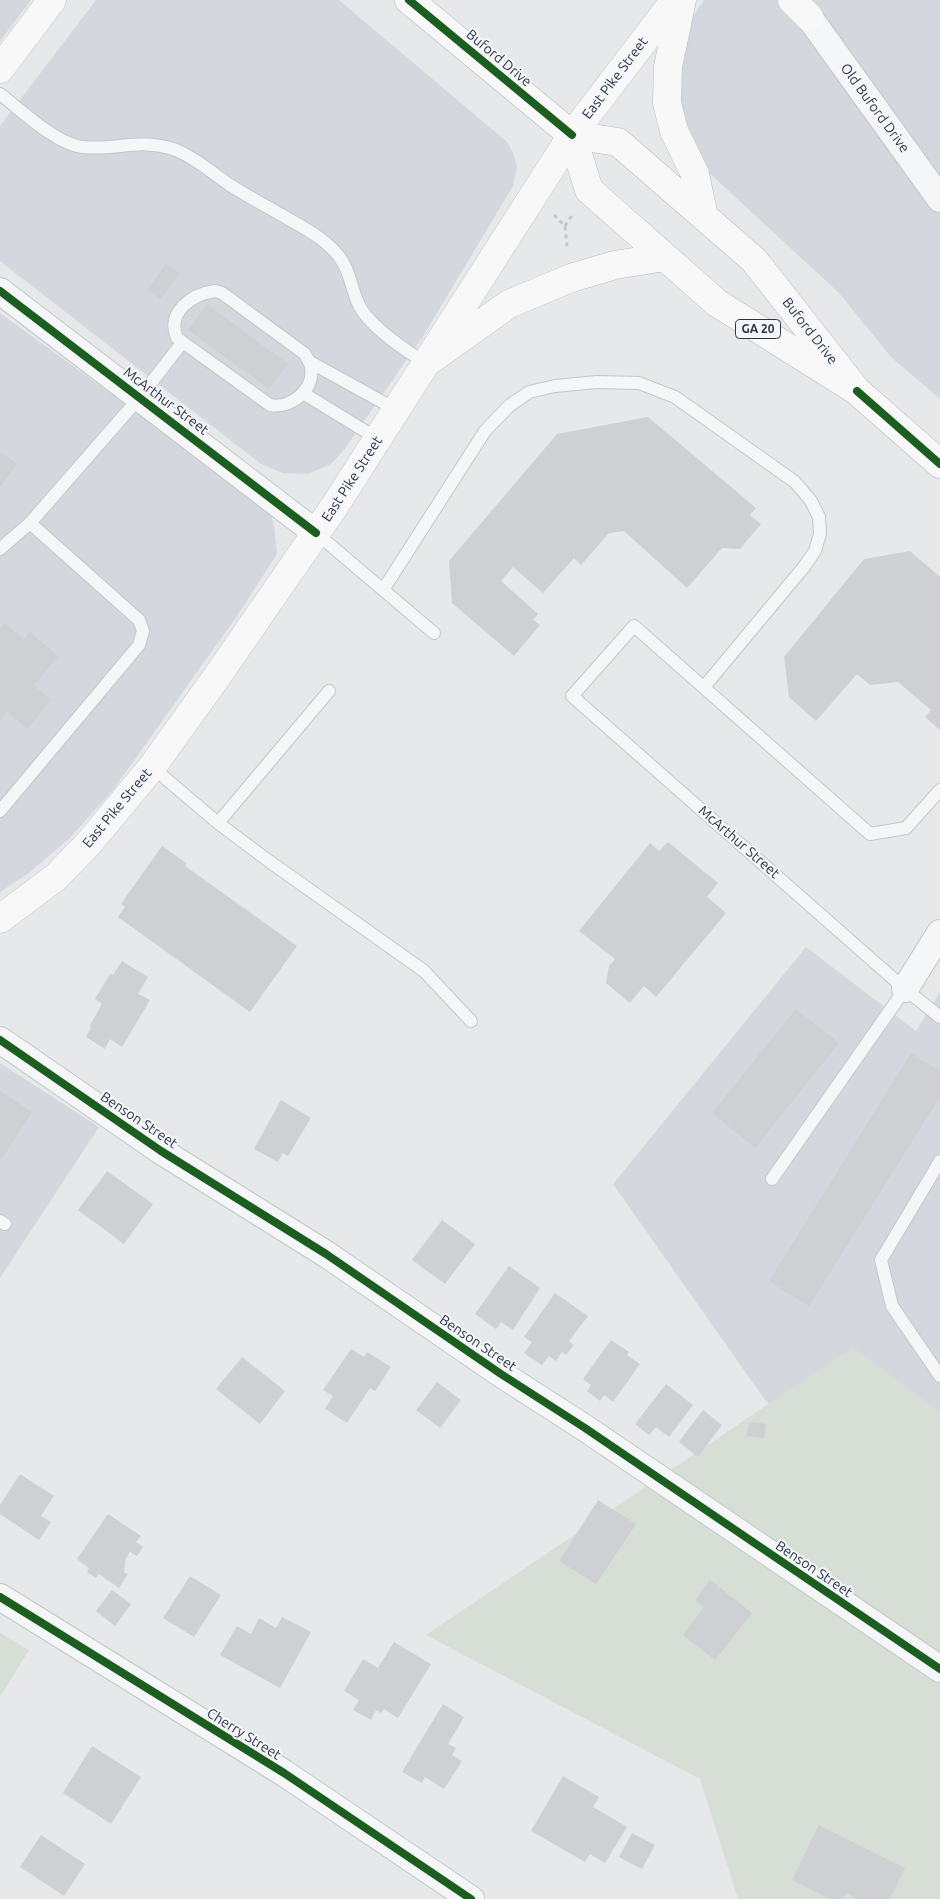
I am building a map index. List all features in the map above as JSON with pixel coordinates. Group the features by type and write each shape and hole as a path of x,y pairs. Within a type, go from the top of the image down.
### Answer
{"main road":[{"path":"0,69 52,0"},
{"name":"Buford Drive","path":"409,0 572,135 618,142 754,260 857,391"},
{"name":"East Pike Street","path":"2,917 56,877 89,843 152,767 316,533 397,410 572,135 674,0"},
{"path":"682,0 668,67 667,103 674,131 695,174 704,217"},
{"name":"Buford Drive","path":"572,135 589,190 717,303 857,391 937,455"},
{"path":"426,363 509,304 571,278 615,265 665,257"}],"street":[{"name":"Old Buford Drive","path":"802,6 940,199"},
{"name":"McArthur Street","path":"0,291 316,533"},
{"path":"905,989 940,933"},
{"name":"Benson Street","path":"0,1040 161,1151 326,1254 940,1669"},
{"name":"Cherry Street","path":"0,1597 284,1773 471,1899"}],"lane":[{"path":"0,94 60,139 81,147 106,147 132,143 157,145 177,150 253,200 293,221 326,243 343,261 360,308 402,348 426,363"},
{"path":"215,291 222,293 295,346 305,354 310,362 312,376 303,393 292,402 275,406 270,405 176,338 174,323 183,306 196,295 215,291"},
{"path":"0,549 30,523 140,397 182,343"},
{"path":"310,362 397,410"},
{"path":"383,590 485,431 509,406 529,392 555,386 597,382 639,383 675,397 795,482 811,501 819,517 820,534 815,551 804,568 704,687 870,834 906,828 940,790"},
{"path":"303,393 378,439"},
{"path":"0,811 139,645 143,631 139,620 30,523"},
{"path":"316,533 434,633"},
{"name":"McArthur Street","path":"704,687 634,626 572,696 905,989 940,1017"},
{"path":"218,823 329,691"},
{"path":"152,767 218,823 424,971 471,1021"},
{"path":"772,1179 905,989"},
{"path":"940,1161 881,1260 892,1306 940,1376"}],"path":[{"path":"565,226 577,207"},
{"path":"551,210 565,226 567,246"}],"shaded area":[{"path":"0,0 31,0 0,41"},
{"path":"96,0 339,0 507,142 513,153 517,166 513,186 422,338 344,450 331,464 308,474 283,473 261,464 0,261 0,126"},
{"path":"704,0 940,0 940,399 891,357 839,293 705,169 681,113 679,83 682,48 693,17"},
{"path":"0,313 114,396 271,515 277,554 237,616 113,790 70,838 29,873 0,892"},
{"path":"806,947 916,1031 940,992 940,1555 765,1400 613,1184"},
{"path":"0,1063 99,1127 0,1278"},
{"path":"853,1347 940,1412 940,1899 738,1899 700,1779 426,1635"},
{"path":"0,1633 29,1650 0,1697"}],"building":[{"path":"166,264 180,273 160,300 147,290"},
{"path":"207,304 288,364 269,389 188,330"},
{"path":"648,417 756,508 750,515 761,524 740,549 722,548 687,588 624,531 609,533 581,565 574,558 543,593 513,567 501,581 538,614 533,620 540,625 514,656 452,603 449,561 557,434"},
{"path":"0,452 17,464 0,487"},
{"path":"910,551 940,577 940,730 925,717 931,710 898,682 870,685 857,674 816,721 789,697 784,657 864,559"},
{"path":"4,623 24,639 30,632 58,656 34,685 51,700 27,729 7,712 0,720 0,628"},
{"path":"668,842 718,883 707,897 726,913 656,997 644,986 630,1003 606,983 609,966 615,959 579,931 650,843 659,851"},
{"path":"162,846 186,863 185,866 297,946 250,1012 118,917 125,907 121,904"},
{"path":"122,961 148,977 138,994 150,1000 122,1047 110,1039 105,1049 86,1037 91,1028 89,1027 102,1004 95,999 110,974 113,975"},
{"path":"796,1009 839,1043 755,1148 712,1113"},
{"path":"911,1053 940,1071 940,1097 809,1306 769,1281"},
{"path":"0,1091 32,1112 2,1159 0,1158"},
{"path":"281,1100 311,1118 288,1156 283,1153 278,1162 254,1149"},
{"path":"107,1171 153,1204 124,1244 78,1210"},
{"path":"442,1220 475,1244 445,1284 412,1260"},
{"path":"509,1266 540,1288 513,1330 501,1322 496,1329 475,1314"},
{"path":"555,1293 588,1316 569,1341 574,1345 566,1355 562,1352 556,1361 549,1356 542,1365 524,1353 532,1342 524,1337"},
{"path":"611,1340 629,1352 627,1355 640,1364 613,1402 604,1395 600,1401 587,1391 591,1385 583,1379"},
{"path":"351,1349 364,1357 367,1352 391,1367 375,1391 370,1388 347,1423 325,1409 333,1396 323,1390"},
{"path":"242,1357 285,1391 260,1424 216,1389"},
{"path":"437,1382 461,1400 440,1428 416,1410"},
{"path":"666,1384 693,1405 669,1437 656,1427 649,1435 635,1424"},
{"path":"703,1410 722,1425 698,1457 679,1442"},
{"path":"749,1422 766,1424 764,1438 747,1436"},
{"path":"20,1474 54,1496 41,1516 51,1522 39,1540 0,1514 0,1505"},
{"path":"598,1500 636,1524 596,1584 559,1561"},
{"path":"108,1514 141,1536 136,1542 143,1547 137,1556 130,1552 126,1558 124,1572 128,1574 119,1588 99,1574 96,1578 87,1572 89,1568 77,1559"},
{"path":"190,1576 221,1595 194,1637 163,1618"},
{"path":"710,1580 752,1613 715,1660 683,1635 704,1607 695,1600"},
{"path":"112,1590 131,1604 115,1626 96,1611"},
{"path":"282,1617 311,1632 280,1688 220,1655 237,1626 251,1634 259,1618 276,1628"},
{"path":"394,1642 431,1664 398,1718 384,1709 381,1713 376,1710 371,1720 353,1710 359,1700 344,1691 363,1659 378,1668"},
{"path":"443,1704 464,1717 448,1744 456,1748 452,1755 462,1761 444,1789 425,1777 422,1783 402,1772"},
{"path":"92,1746 141,1777 111,1824 63,1793"},
{"path":"563,1776 599,1797 593,1807 627,1827 605,1863 590,1854 585,1862 531,1831"},
{"path":"819,1825 905,1868 890,1899 858,1899 846,1893 843,1899 830,1899 792,1880"},
{"path":"632,1833 655,1845 642,1869 619,1857"},
{"path":"41,1835 85,1864 64,1896 20,1867"}],"cycle path":[{"path":"409,0 572,135"},
{"path":"0,291 316,533"},
{"path":"857,391 940,464"},
{"path":"0,1040 161,1151 326,1254 940,1669"},
{"path":"0,1597 284,1773 471,1899"}]}
